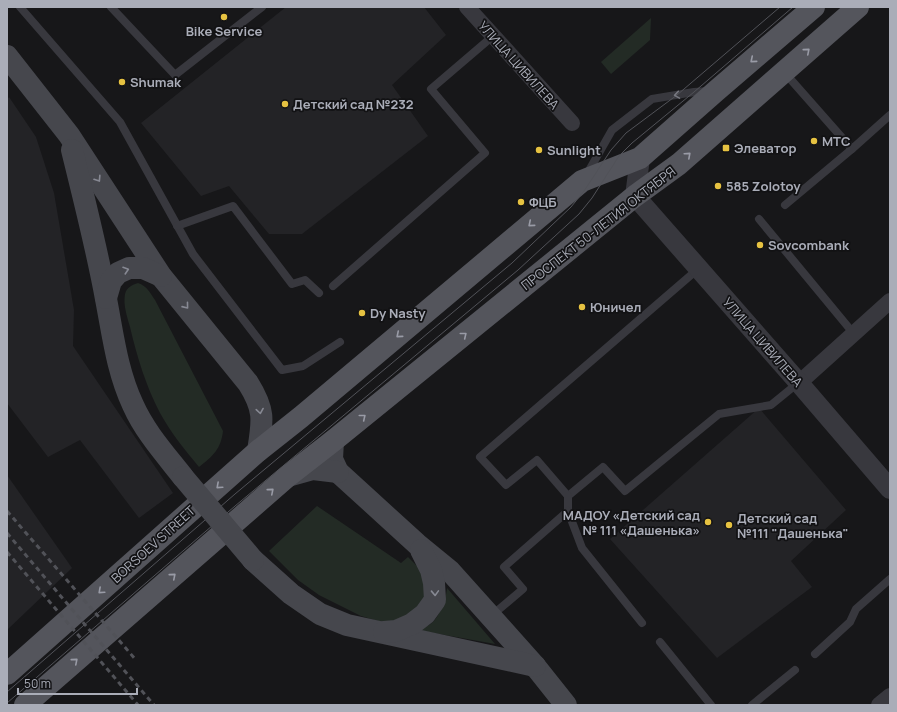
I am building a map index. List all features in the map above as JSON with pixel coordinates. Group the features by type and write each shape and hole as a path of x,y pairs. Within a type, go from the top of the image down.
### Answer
{"main road":[{"path":"582,181 640,158 814,7"},
{"name":"ПРОСПЕКТ 50-ЛЕТИЯ ОКТЯБРЯ","path":"25,705 288,476 635,196 679,164 783,71 858,7"},
{"path":"7,56 69,135 161,276 248,383 257,398 261,410 262,426 258,451"},
{"path":"69,135 106,298 120,372 133,405 151,437 254,560 291,594 320,614 347,625 535,666"},
{"name":"BORSOEV STREET","path":"7,674 258,451 301,417 582,181"},
{"path":"106,298 111,281 118,273 129,268 143,268 161,276"},
{"path":"333,441 332,459 338,472 417,544 450,571 535,666 566,705"},
{"path":"288,476 314,469 338,472"},
{"path":"379,633 396,631 412,624 425,614 435,600 434,583 431,570 417,544"}],"street":[{"name":"УЛИЦА ЦИВИЛЕВА","path":"467,7 572,123"},
{"path":"635,196 640,158"},
{"name":"УЛИЦА ЦИВИЛЕВА","path":"635,196 890,489"},
{"path":"799,383 890,302"},
{"path":"879,705 890,696"}],"lane":[{"path":"20,7 120,122 193,254 282,370 304,366 340,342"},
{"path":"111,7 175,75 262,7"},
{"path":"333,286 485,153 431,89 493,36"},
{"path":"783,71 852,149"},
{"path":"582,181 612,130 652,99 694,92 716,91"},
{"path":"785,205 890,116"},
{"path":"178,226 233,206 292,284 305,280 319,293"},
{"path":"759,219 854,334"},
{"path":"642,623 582,548 568,511 568,496 537,460 506,485 480,457 698,269"},
{"path":"568,496 602,467 625,491 719,414 771,405 799,383"},
{"path":"491,617 524,589 504,567 568,511"},
{"path":"815,654 850,622 856,609 890,579"},
{"path":"660,642 711,705"},
{"path":"752,705 795,670"}],"shaded area":[{"name":"Детский сад №232","path":"286,7 424,7 446,35 392,85 428,136 302,234 269,234 229,186 201,196 141,123"},
{"path":"651,18 650,40 611,74 601,62"},
{"path":"9,97 36,137 54,193 74,310 73,346 173,493 139,518 80,440 48,457 7,403 7,100"},
{"path":"138,283 150,292 155,300 223,431 216,452 199,467 178,441 164,420 150,392 142,371 125,302 125,294 128,288"},
{"name":"Детский сад №111 \"Дашенька\"","path":"759,408 846,510 791,561 812,587 717,658 610,539"},
{"path":"7,475 72,568 7,630"},
{"path":"317,506 401,563 408,557 422,571 427,597 420,609 394,621 378,621 361,616 319,595 298,580 269,551"},
{"path":"447,588 495,644 417,630 429,625 439,614 444,603"}],"tram line":[{"path":"7,692 235,494 512,263 571,207 584,191 611,150 626,133 677,95 780,7"},
{"path":"7,703 235,506 518,270 579,214 592,198 619,156 632,143 793,7"}],"railway":[{"path":"7,511 136,660"},
{"path":"7,533 154,705"},
{"path":"7,552 138,705"}],"place":[{"name":"Bike Service","path":"224,17"},
{"name":"Shumak","path":"122,82"},
{"name":"Детский сад №232","path":"285,104"},
{"name":"МТС","path":"814,141"},
{"name":"Элеватор","path":"726,148"},
{"name":"Sunlight","path":"539,150"},
{"name":"585 Zolotoy","path":"718,186"},
{"name":"ФЦБ","path":"521,202"},
{"name":"Sovcombank","path":"760,245"},
{"name":"Юничел","path":"582,307"},
{"name":"Dy Nasty","path":"362,313"},
{"name":"МАДОУ «Детский сад № 111 «Дашенька»","path":"708,522"},
{"name":"Детский сад №111 \"Дашенька\"","path":"729,525"}]}
